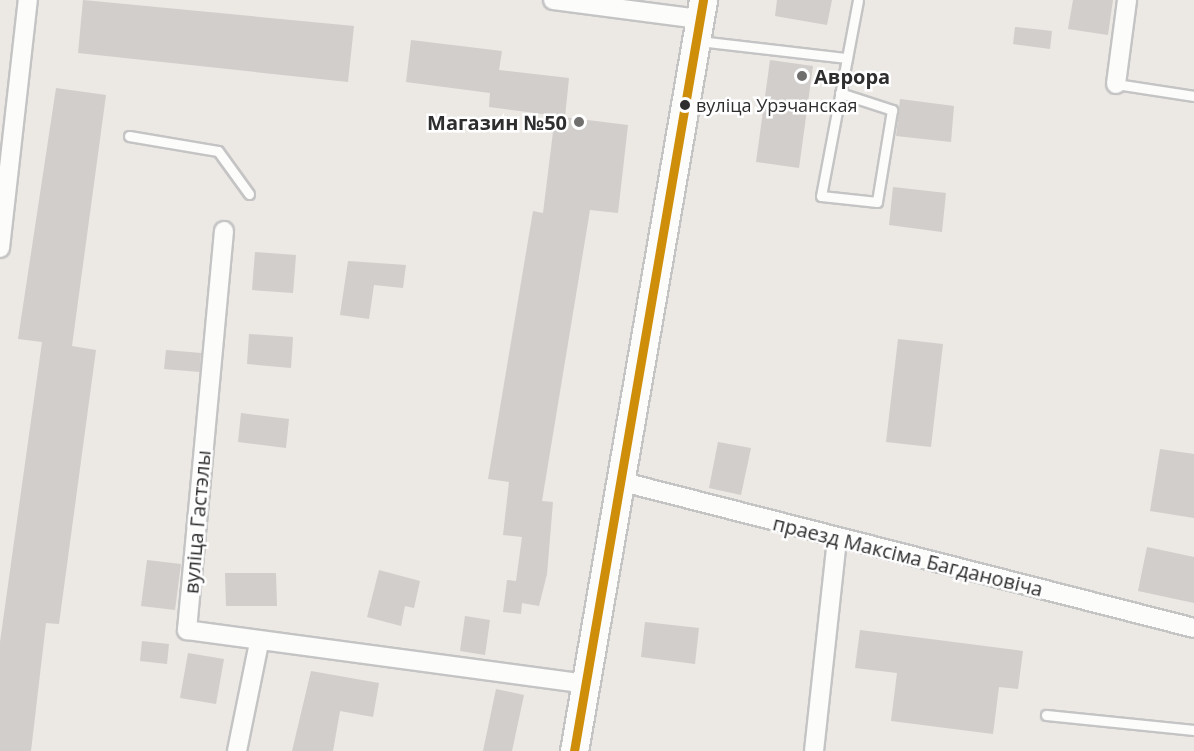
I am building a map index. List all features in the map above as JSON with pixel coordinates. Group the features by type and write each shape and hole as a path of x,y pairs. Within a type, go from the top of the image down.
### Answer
{"main road":[{"path":"574,751 623,482 700,20"}],"street":[{"path":"0,248 28,0"},
{"path":"553,0 700,20"},
{"path":"1116,84 1127,0"},
{"name":"вуліца Гастэлы","path":"224,231 187,630 259,643"},
{"name":"праезд Максіма Багдановіча","path":"623,482 837,539 1194,628"},
{"path":"814,751 837,539"},
{"path":"237,751 259,643 586,684"}],"lane":[{"path":"840,93 892,111 877,202 821,196 840,93 858,0"},
{"path":"700,20 847,58"},
{"path":"1116,84 1194,96"},
{"path":"129,136 218,151 249,194"},
{"path":"1046,715 1194,730"}],"building":[{"path":"83,0 354,26 348,82 78,53"},
{"path":"777,0 832,0 827,25 775,16"},
{"path":"1073,0 1113,0 1108,35 1068,29"},
{"path":"1015,27 1052,31 1050,49 1013,44"},
{"path":"411,40 502,51 499,70 569,78 565,117 489,107 490,93 406,82"},
{"path":"770,60 813,66 799,168 756,162"},
{"path":"56,88 106,95 72,346 96,350 59,624 46,623 31,751 0,751 0,642 42,342 18,339"},
{"path":"900,99 954,106 951,142 896,136"},
{"path":"555,116 628,125 618,213 590,210 542,501 553,502 547,574 539,606 522,603 521,614 503,612 507,580 516,581 522,537 503,535 509,482 488,479 533,211 543,213"},
{"path":"893,187 946,193 942,232 889,225"},
{"path":"255,252 296,255 293,293 252,290"},
{"path":"348,261 406,265 403,288 374,285 369,319 340,315"},
{"path":"249,334 293,337 291,368 247,364"},
{"path":"898,339 943,344 931,447 886,442"},
{"path":"166,350 201,353 200,372 164,369"},
{"path":"241,413 289,419 286,448 238,442"},
{"path":"718,442 751,448 741,495 709,488"},
{"path":"1160,449 1194,454 1194,518 1150,511"},
{"path":"1147,547 1194,557 1194,603 1138,591"},
{"path":"147,560 181,564 175,610 141,606"},
{"path":"379,570 420,581 414,608 405,606 401,626 367,617"},
{"path":"225,573 276,573 277,606 226,606"},
{"path":"465,616 490,620 485,655 460,651"},
{"path":"645,622 699,628 695,664 641,657"},
{"path":"860,630 1023,651 1018,689 999,687 993,734 891,721 897,673 855,668"},
{"path":"142,641 169,644 167,664 140,661"},
{"path":"188,653 224,659 216,704 180,698"},
{"path":"311,671 379,683 373,717 340,711 333,751 292,751"},
{"path":"496,689 524,695 512,751 483,751"}],"transit line":[{"path":"574,751 703,0"}],"place":[{"name":"Аврора","path":"802,76"},
{"name":"вуліца Урэчанская","path":"685,105"},
{"name":"Магазин №50","path":"579,122"}]}
